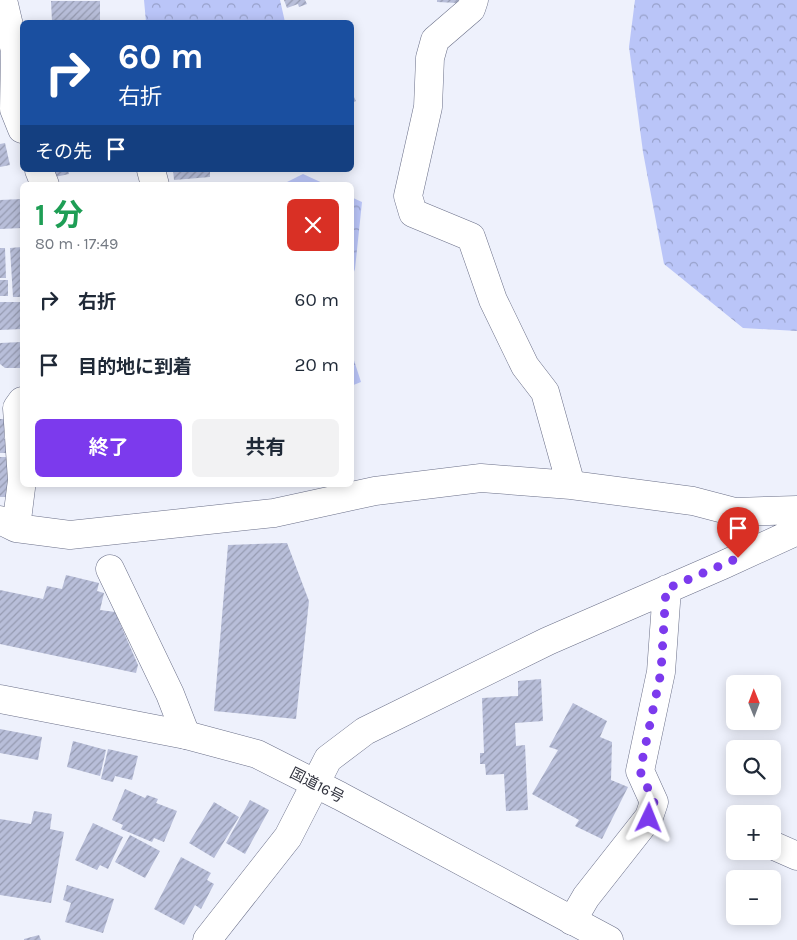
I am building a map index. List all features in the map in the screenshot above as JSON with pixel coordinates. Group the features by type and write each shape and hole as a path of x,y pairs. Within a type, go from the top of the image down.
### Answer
{"main road":[{"path":"3,0 14,51 14,109 20,124"},
{"path":"474,0 471,9 435,40 430,58 428,107 408,196 413,213 471,237 493,300 525,366 545,392 570,485"},
{"path":"20,485 5,526 70,535 255,516 375,491 481,478 570,485 692,502 735,512 797,510"},
{"path":"206,940 288,837 328,759 365,731 548,641 797,531"},
{"path":"110,569 170,694 186,735"},
{"path":"572,921 586,897 649,818 652,810 654,802 640,771 661,672 666,589"},
{"name":"国道16号","path":"0,699 186,735 257,754 609,940"},
{"path":"781,849 797,856"}],"green space":[{"path":"144,0 280,0 285,20 146,20"},
{"path":"635,0 797,0 797,331 743,328 664,264 643,152 629,47"},
{"path":"303,174 320,182 287,182"},
{"path":"354,198 362,202 354,272"},
{"path":"354,360 361,382 354,385"}],"building":[{"path":"284,0 305,0 307,4 299,7 298,4 287,8"},
{"path":"437,0 459,0 458,3 437,2"},
{"path":"51,1 100,1 100,20 52,20"},
{"path":"5,143 10,165 0,167 0,144"},
{"path":"54,172 68,172 69,174 55,177"},
{"path":"173,172 210,172 210,177 174,180"},
{"path":"20,199 20,228 0,229 0,200"},
{"path":"20,247 20,297 13,297 10,248"},
{"path":"0,248 5,248 6,278 0,278"},
{"path":"0,280 8,280 8,296 0,296"},
{"path":"0,302 20,302 20,329 0,330"},
{"path":"20,342 20,368 5,368 0,364 0,343"},
{"path":"0,419 4,419 4,439 9,439 9,453 0,453"},
{"path":"0,457 9,457 9,497 0,497"},
{"path":"287,543 309,601 296,719 214,711 228,545"},
{"path":"66,575 99,583 97,591 104,593 100,610 115,612 138,665 136,673 0,644 0,590 43,599 47,586 62,589"},
{"path":"541,679 543,721 515,723 516,746 525,745 528,810 506,811 504,774 486,775 485,764 480,764 480,753 484,753 482,698 518,696 518,681"},
{"path":"573,703 607,721 600,737 612,742 611,780 628,787 602,839 575,826 579,820 532,794 558,750 549,747"},
{"path":"0,729 42,737 38,760 0,753"},
{"path":"73,741 106,750 100,776 67,767"},
{"path":"108,749 138,756 132,780 115,776 113,782 101,779"},
{"path":"125,789 145,798 147,795 158,799 156,803 177,811 164,842 154,838 152,842 121,829 123,825 112,820"},
{"path":"250,800 269,810 245,854 226,843"},
{"path":"214,802 239,817 214,858 189,843"},
{"path":"34,811 52,814 50,829 64,832 51,903 0,895 0,819 31,824"},
{"path":"93,823 123,837 108,869 100,865 97,870 75,860"},
{"path":"130,835 160,851 145,878 115,862"},
{"path":"181,857 211,873 207,880 214,884 201,909 195,905 184,925 154,909"},
{"path":"67,885 114,899 103,933 65,922 71,903 63,900"},
{"path":"39,935 41,940 24,940 24,939"}],"route":[{"path":"649,818 654,802 640,771 661,672 666,589 738,558"}]}
